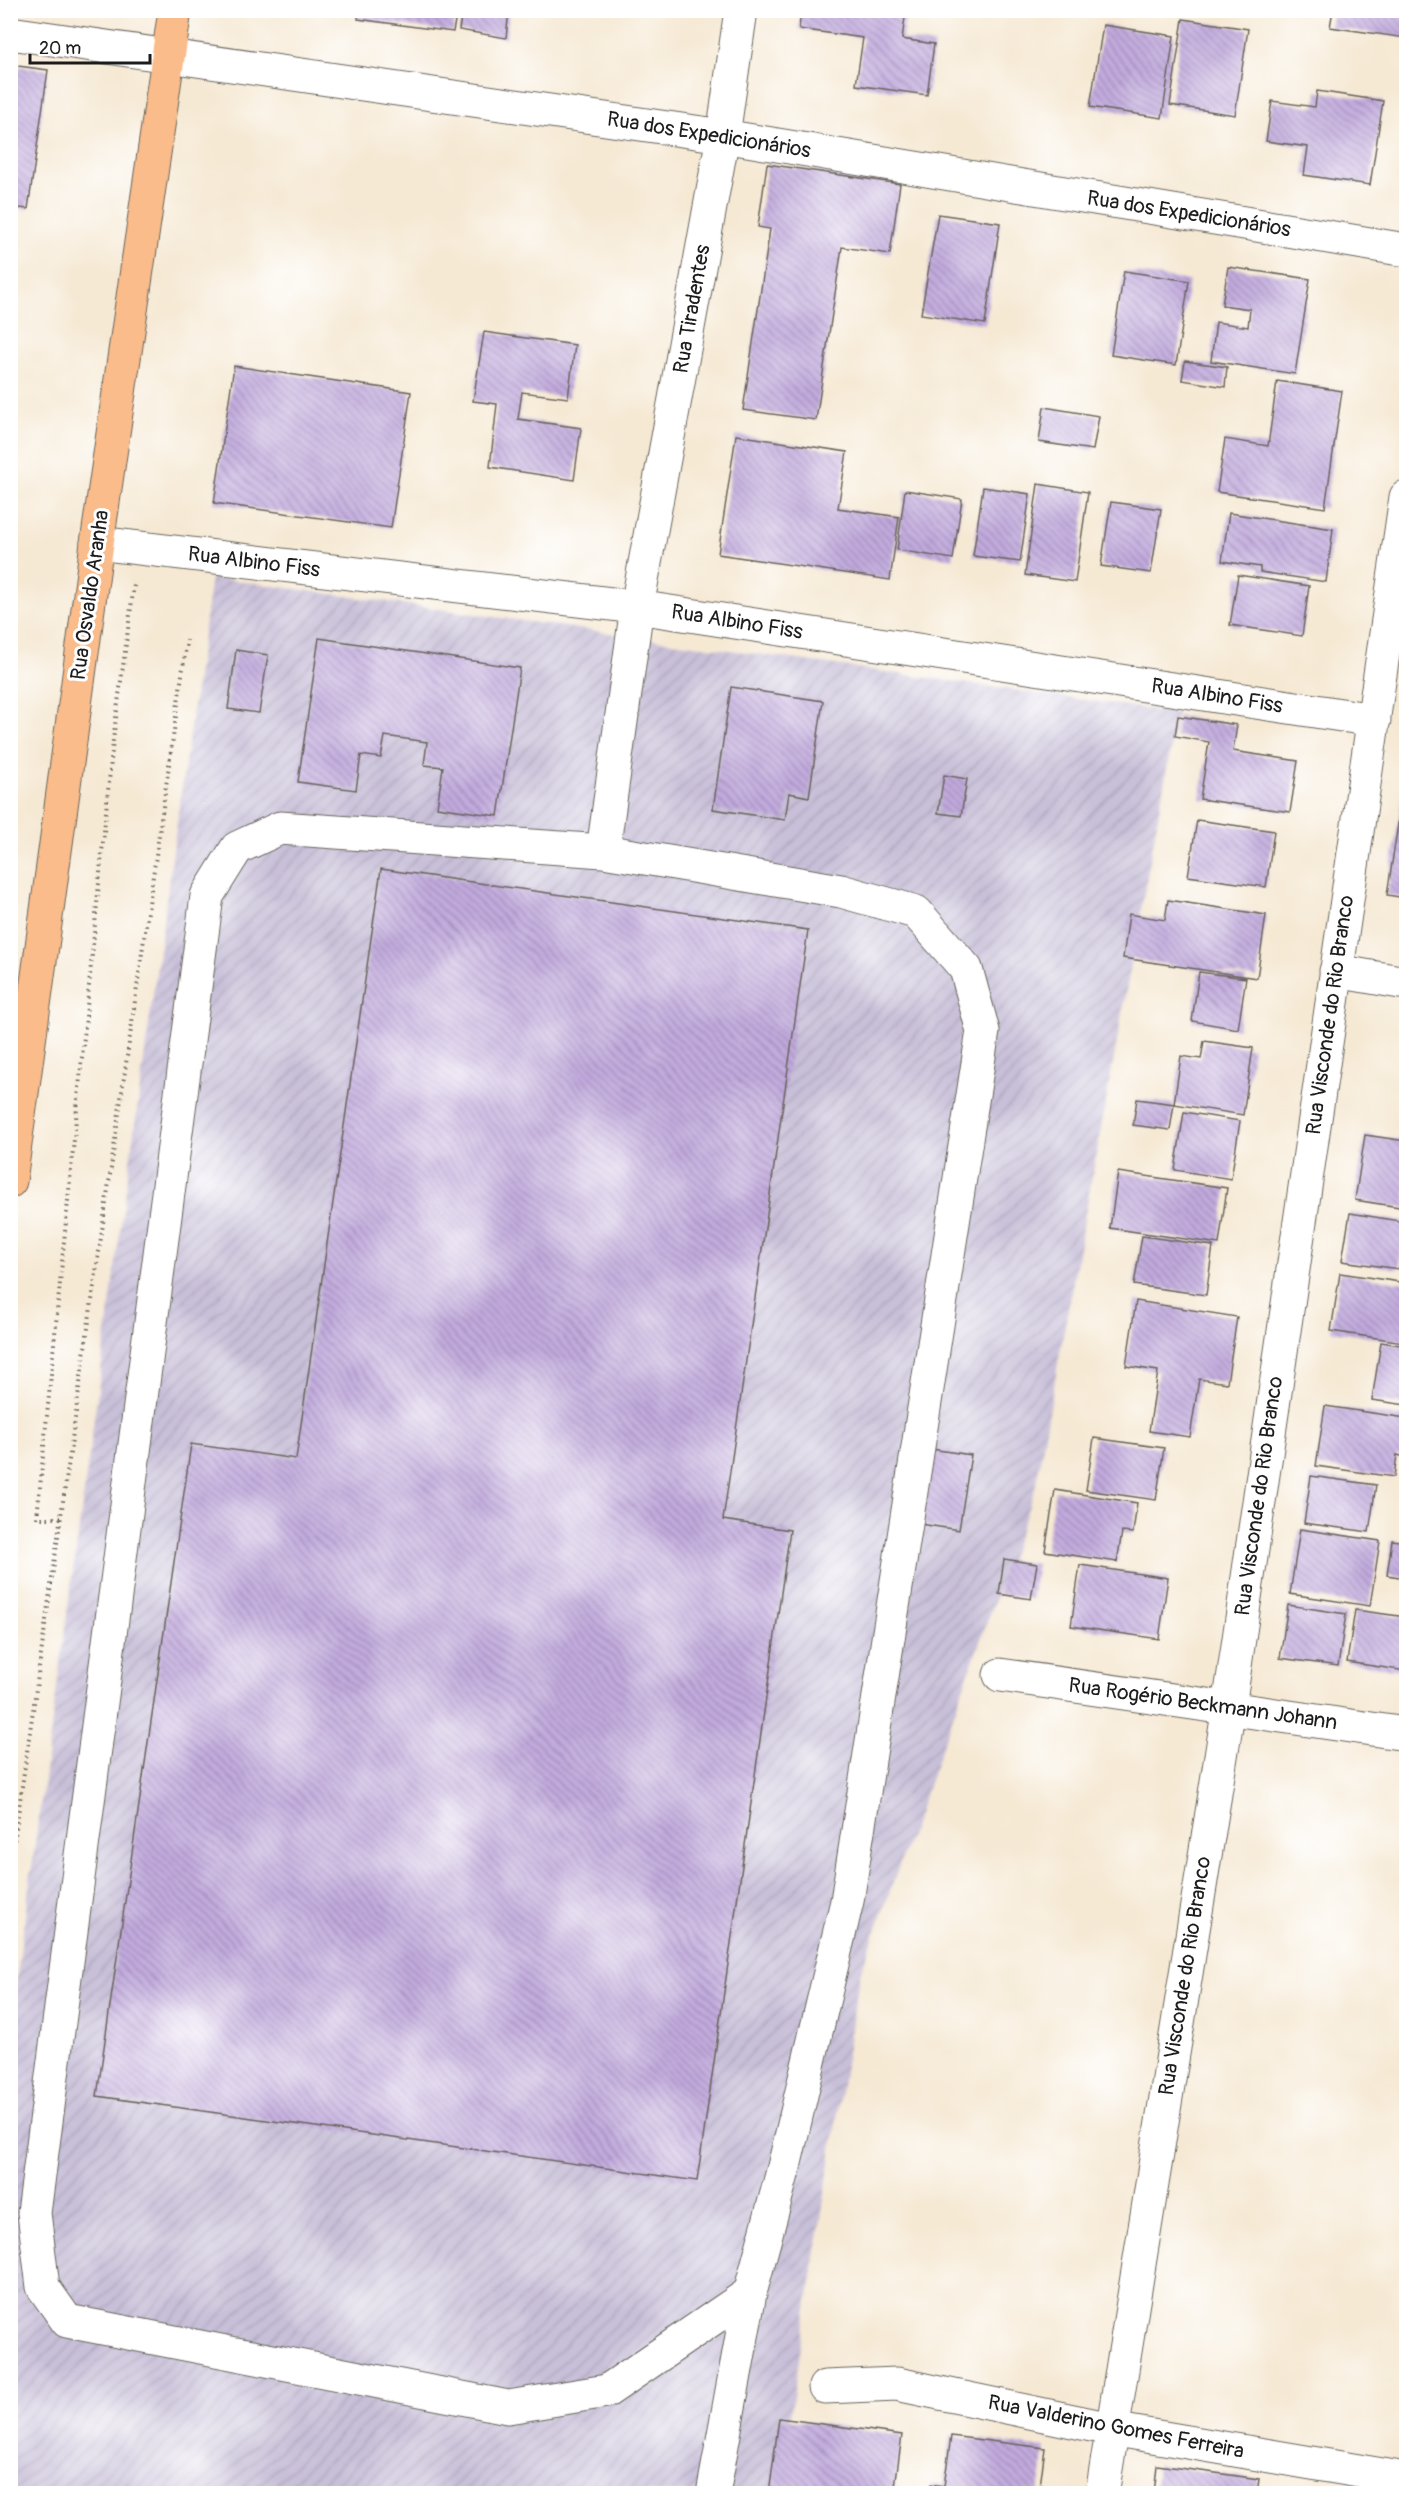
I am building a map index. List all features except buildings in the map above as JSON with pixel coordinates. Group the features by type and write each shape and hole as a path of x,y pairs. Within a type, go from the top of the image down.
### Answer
{"main road":[{"name":"Rua Osvaldo Aranha","path":"10,1181 97,543 167,56 176,10"}],"street":[{"name":"Rua Tiradentes","path":"603,851 637,607 723,136 741,10"},
{"name":"Rua dos Expedicionários","path":"10,33 723,136 1407,250"},
{"name":"Rua Visconde do Rio Branco","path":"1102,2493 1229,1707 1407,496"},
{"name":"Rua Albino Fiss","path":"97,543 637,607 1374,720"},
{"path":"713,2493 750,2293 784,2167 847,1901 983,1031 966,969 916,912 841,891 603,851 279,828 237,848 207,896 34,2213 43,2287 67,2321 508,2407 607,2391 750,2293"},
{"path":"1336,971 1407,983"},
{"name":"Rua Rogério Beckmann Johann","path":"1000,1675 1407,1734"},
{"name":"Rua Valderino Gomes Ferreira","path":"825,2387 897,2384 1111,2429 1407,2479"}],"path":[{"path":"61,1518 37,1518 113,740 139,548"},
{"path":"10,1870 187,640"}],"shaded area":[{"path":"211,577 1177,713 1035,1489 859,1977 778,2493 11,2494 11,2017"}]}
